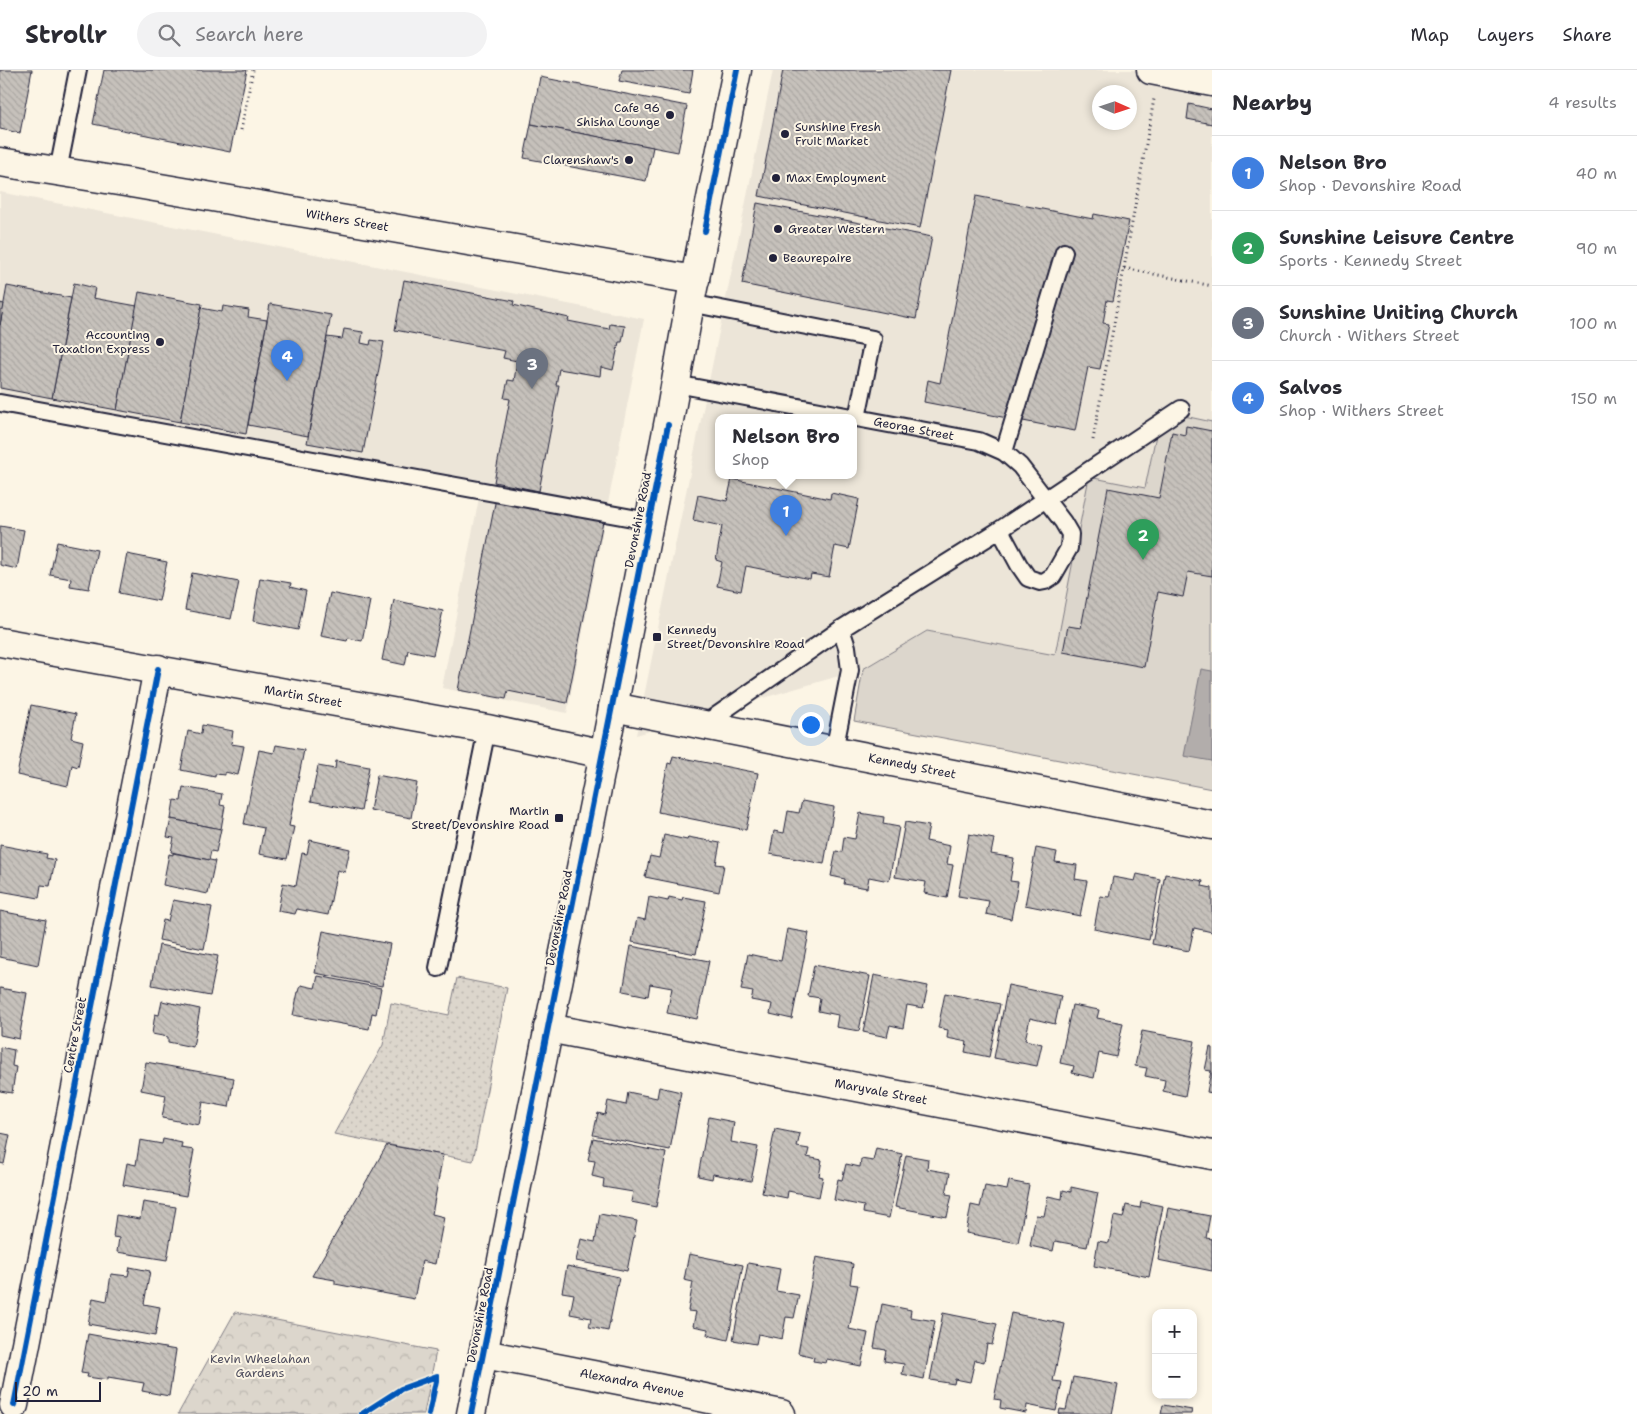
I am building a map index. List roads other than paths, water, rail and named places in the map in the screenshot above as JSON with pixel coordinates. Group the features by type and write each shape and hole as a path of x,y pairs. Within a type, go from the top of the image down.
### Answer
{"street":[{"name":"Devonshire Road","path":"471,1414 604,754 692,292 737,70"},
{"path":"1155,71 1212,82"},
{"name":"Withers Street","path":"0,162 58,171 692,292"},
{"name":"Martin Street","path":"0,642 487,729 604,754"},
{"name":"Centre Street","path":"14,1405 158,669"},
{"name":"Kennedy Street","path":"613,707 1212,825"},
{"name":"Maryvale Street","path":"548,1028 1212,1155"},
{"name":"Alexandra Avenue","path":"484,1354 782,1414"}],"lane":[{"path":"58,171 78,70"},
{"path":"1004,452 1064,252"},
{"path":"692,292 873,339 857,418"},
{"name":"George Street","path":"676,384 836,414"},
{"path":"0,403 649,521"},
{"path":"703,725 841,629 1000,530 1181,410"},
{"name":"George Street","path":"857,418 979,440 1004,452 1020,466 1045,499"},
{"path":"1000,530 1018,566 1028,578 1040,582 1053,576 1069,548 1070,534 1045,499"},
{"path":"834,751 850,670 848,647 841,629"},
{"path":"438,968 487,729"}],"place":[{"name":"Cafe 96 Shisha Lounge","path":"670,115"},
{"name":"Sunshine Fresh Fruit Market","path":"785,134"},
{"name":"Clarenshaw's","path":"629,160"},
{"name":"Max Employment","path":"776,178"},
{"name":"Greater Western","path":"778,229"},
{"name":"Beaurepaire","path":"773,258"},
{"name":"Accounting Taxation Express","path":"160,342"},
{"name":"Salvos","path":"287,381"},
{"name":"Sunshine Uniting Church","path":"532,389"},
{"name":"Nelson Bro","path":"786,536"},
{"name":"Sunshine Leisure Centre","path":"1143,560"},
{"name":"Kennedy Street/Devonshire Road","path":"657,637"},
{"name":"Martin Street/Devonshire Road","path":"559,818"}],"park label":[{"name":"Kevin Wheelahan Gardens","path":"260,1366"}]}
